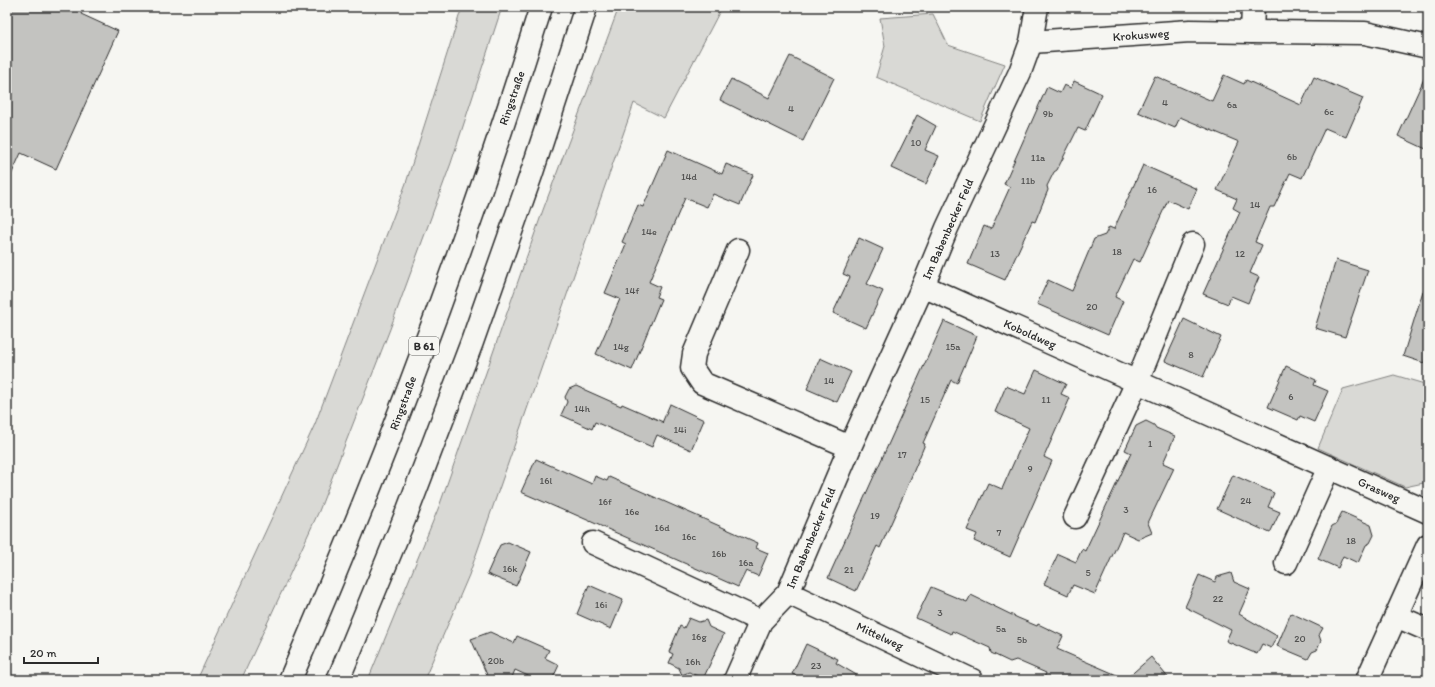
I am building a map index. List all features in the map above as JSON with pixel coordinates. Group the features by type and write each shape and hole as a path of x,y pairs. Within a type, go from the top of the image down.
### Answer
{"main road":[{"name":"Ringstraße","path":"290,680 370,491 475,206 541,7"},
{"path":"338,680 408,510 472,342 531,175 586,7"},
{"name":"Im Babenbecker Feld","path":"735,680 761,620 788,593 850,447 1020,72 1031,42 1037,7"},
{"path":"1252,32 1253,7"},
{"name":"Krokusweg","path":"1031,42 1190,31 1365,34 1428,47"},
{"path":"1075,516 1137,382 1193,244"},
{"path":"738,250 694,354 692,368 702,383 850,447"},
{"name":"Koboldweg","path":"923,286 1329,467"},
{"path":"1286,563 1329,467"},
{"name":"Grasweg","path":"1329,467 1428,512"},
{"path":"593,543 761,620"},
{"path":"1367,680 1428,545"},
{"name":"Mittelweg","path":"788,593 972,680"},
{"path":"1396,616 1428,630"}],"shaded area":[{"path":"462,7 502,7 451,163 390,329 319,511 241,680 197,680 315,424 406,183"},
{"path":"619,7 722,7 664,118 634,103 469,575 424,680 368,680 440,504 543,210"},
{"path":"933,14 948,45 1005,64 980,121 876,77 885,46 880,18"},
{"path":"1394,375 1428,385 1428,482 1405,487 1318,448 1343,389"}],"building":[{"path":"7,7 84,7 81,14 118,31 56,169 21,153 7,184"},
{"path":"790,56 834,78 803,141 720,100 731,79 769,98"},
{"path":"1428,70 1428,150 1398,136"},
{"path":"1224,75 1244,84 1246,80 1301,105 1314,77 1363,98 1346,137 1325,128 1302,178 1290,173 1274,207 1270,207 1255,242 1262,245 1250,273 1259,277 1248,303 1231,296 1228,304 1203,294 1240,212 1233,208 1237,199 1217,190 1239,142 1180,117 1175,128 1138,112 1155,76 1212,101"},
{"path":"1074,81 1102,94 1085,131 1078,128 1057,170 1054,172 1047,186 1048,190 1035,222 1032,221 1005,280 968,264 984,226 991,229 1010,187 1004,184 1047,87 1060,93 1064,85 1071,88"},
{"path":"917,115 936,126 925,150 939,156 926,184 891,168"},
{"path":"668,150 722,174 726,164 753,175 740,205 713,194 707,207 685,198 649,282 660,287 656,297 661,299 632,370 596,354 620,299 605,293 626,244 622,242 638,205 643,207"},
{"path":"1143,165 1197,189 1188,209 1168,200 1140,262 1133,259 1115,297 1123,301 1108,335 1037,304 1048,280 1072,291 1094,239 1105,235 1109,227 1114,229"},
{"path":"859,238 883,249 867,284 883,291 866,328 833,313 850,277 843,274"},
{"path":"1336,260 1368,270 1345,337 1315,328"},
{"path":"1423,291 1428,291 1428,351 1424,363 1403,356"},
{"path":"1184,319 1221,337 1203,377 1165,361"},
{"path":"944,321 977,336 957,383 951,380 923,443 925,444 880,548 877,546 856,591 828,578"},
{"path":"820,358 851,372 837,402 807,389"},
{"path":"1286,366 1316,380 1314,385 1328,391 1314,422 1300,416 1298,420 1268,407"},
{"path":"1036,370 1066,384 1061,394 1070,398 1044,457 1052,461 1010,557 974,541 977,534 967,530 988,483 1002,489 1029,428 995,412 1006,386 1025,394"},
{"path":"576,386 621,406 622,404 663,422 670,404 704,420 691,450 657,435 652,447 595,422 592,429 561,415 567,402 565,397 569,389"},
{"path":"1146,421 1154,425 1156,428 1175,436 1163,463 1174,468 1148,523 1152,533 1138,539 1123,532 1095,594 1073,585 1068,595 1044,584 1058,554 1076,562 1082,549 1085,551 1131,453 1125,450 1136,426"},
{"path":"536,459 592,484 595,476 607,481 609,477 758,543 756,548 768,553 758,576 746,571 738,587 521,492"},
{"path":"1233,475 1274,493 1268,507 1280,512 1270,533 1217,509"},
{"path":"1342,512 1371,525 1374,535 1370,543 1366,545 1358,563 1343,556 1338,568 1318,559 1332,526 1336,524"},
{"path":"508,542 531,552 516,586 487,574 500,545"},
{"path":"1231,573 1234,582 1250,589 1239,614 1277,636 1271,648 1262,644 1257,654 1226,641 1231,630 1185,607 1199,575 1215,582 1217,577"},
{"path":"589,585 623,600 611,629 577,614"},
{"path":"931,587 967,602 971,595 1018,618 1037,626 1038,624 1063,636 1057,649 1126,679 1151,657 1170,680 1043,680 1046,673 1016,660 1010,662 991,653 990,648 952,631 951,634 916,618"},
{"path":"1291,613 1323,628 1319,635 1321,641 1317,650 1312,652 1308,659 1277,646"},
{"path":"689,618 699,622 706,620 709,627 724,634 703,679 689,672 682,675 679,668 669,663 673,654 669,652 680,626 684,628"},
{"path":"490,632 514,643 517,636 549,650 545,658 559,665 552,680 537,680 515,670 511,680 495,680 488,677 471,639"},
{"path":"806,644 838,659 836,663 865,680 806,680 792,674"}]}
